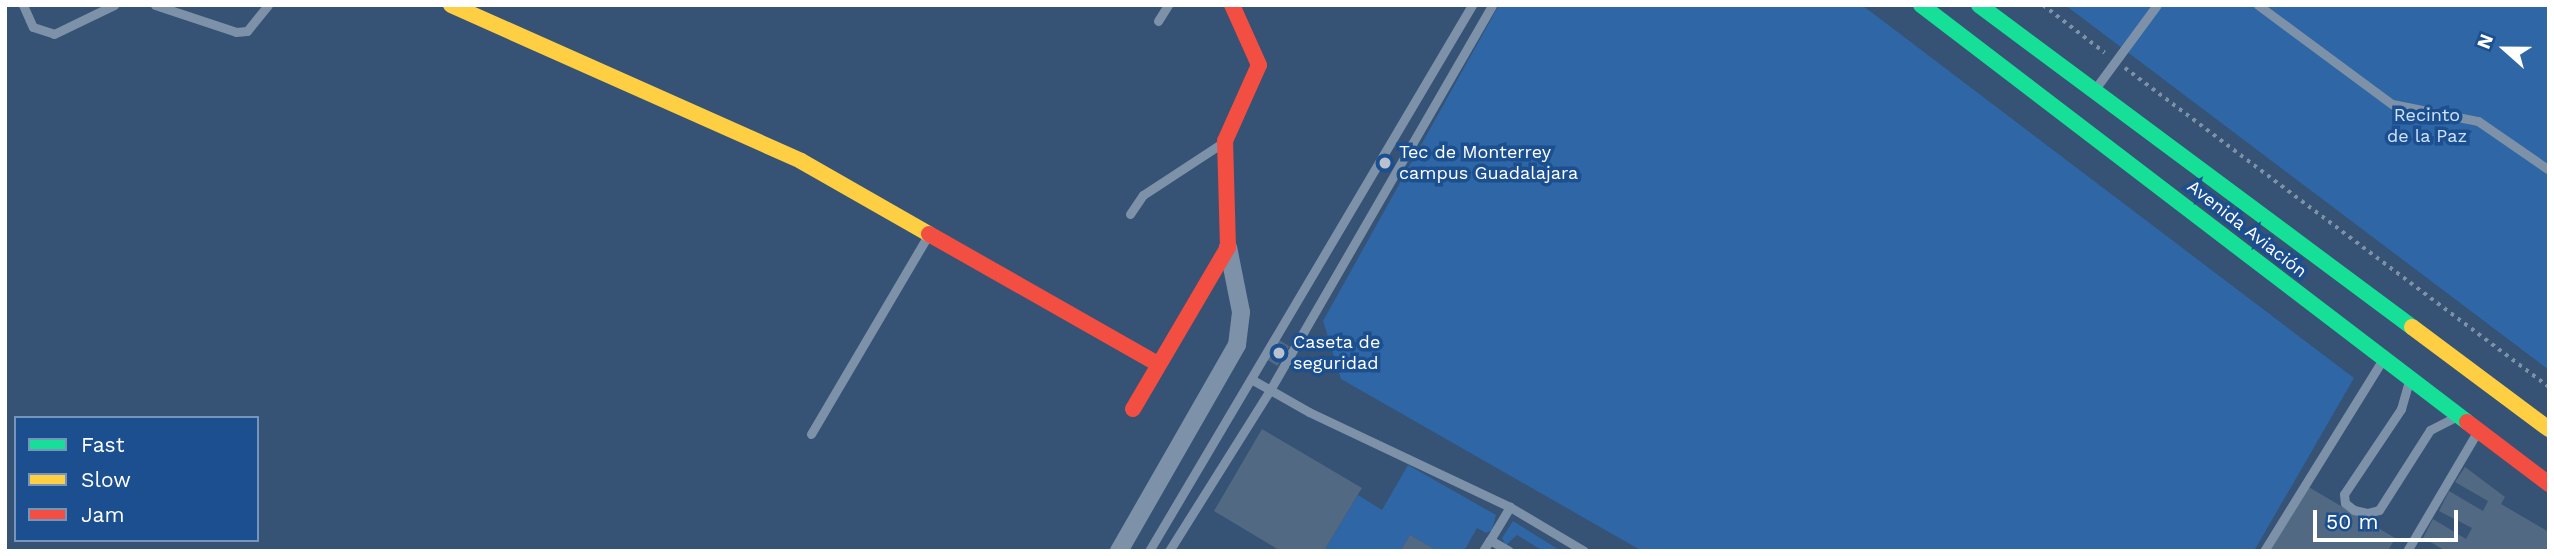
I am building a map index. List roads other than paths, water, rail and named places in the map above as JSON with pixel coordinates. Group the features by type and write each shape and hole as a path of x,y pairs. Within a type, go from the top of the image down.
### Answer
{"main road":[{"path":"451,5 801,161 1158,364"},
{"path":"1133,409 1228,247 1225,141 1259,65 1232,5"},
{"name":"Avenida Aviación","path":"1921,5 2124,135 2549,429"},
{"name":"Avenida Aviación","path":"1979,5 2094,90 2124,135 2383,359 2549,484"}],"street":[{"path":"1119,551 1237,345 1241,312 1228,247"}],"lane":[{"path":"26,6 33,27 54,34 114,5"},
{"path":"155,5 236,32 247,31 263,6"},
{"path":"1158,22 1168,5"},
{"path":"1149,551 1472,5"},
{"path":"1169,551 1270,390 1492,5"},
{"path":"2094,90 2157,5"},
{"path":"2258,5 2392,104 2478,121 2549,170"},
{"path":"1130,214 1143,195 1225,141"},
{"path":"811,434 930,233"},
{"path":"2264,551 2383,359"},
{"path":"1251,379 1510,507 1584,551"},
{"path":"2409,379 2401,409 2344,494 2345,503 2354,510 2367,513 2379,510 2430,430 2458,415"},
{"path":"2407,551 2478,431"},
{"path":"1483,551 1510,507"},
{"path":"1490,540 1509,551"}],"place":[{"name":"Tec de Monterrey campus Guadalajara","path":"1385,163"},
{"name":"Caseta de seguridad","path":"1279,353"}],"park label":[{"name":"Recinto de la Paz","path":"2427,126"}]}
